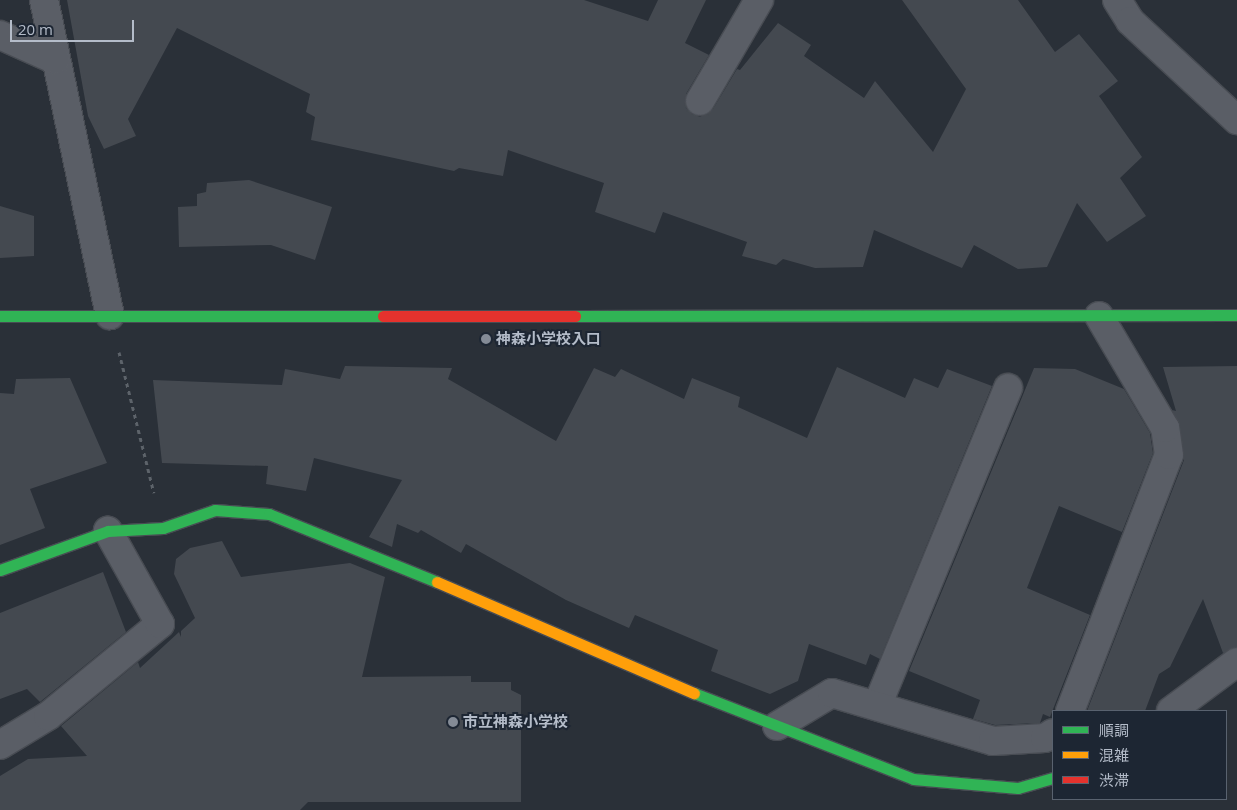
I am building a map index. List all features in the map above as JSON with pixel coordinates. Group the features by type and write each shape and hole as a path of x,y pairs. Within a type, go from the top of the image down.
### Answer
{"street":[{"path":"44,0 110,315"},
{"path":"700,101 759,0"},
{"path":"1117,0 1130,22 1237,120"},
{"path":"0,34 56,60"},
{"path":"0,316 1237,315"},
{"path":"1070,710 1169,455 1165,428 1099,316"},
{"path":"876,706 1008,388"},
{"path":"0,570 108,531 163,528 215,510 269,514 505,608 777,726 913,779 1018,788 1052,778"},
{"path":"0,745 48,716 160,624 108,531"},
{"path":"1172,710 1237,662"},
{"path":"777,726 832,693 993,741 1045,738 1052,734"}],"path":[{"path":"110,315 163,528"}],"building":[{"path":"67,0 584,0 648,21 658,0 706,0 685,43 709,55 686,94 686,108 692,114 700,117 713,109 737,69 740,70 778,23 811,45 804,56 864,98 875,81 933,152 966,89 902,0 1018,0 1055,52 1079,34 1118,81 1099,96 1142,157 1120,178 1146,216 1107,242 1077,203 1047,267 1018,269 974,245 962,268 874,230 863,267 815,268 783,259 776,265 742,256 747,242 663,212 655,233 595,212 604,183 508,150 503,176 459,168 454,171 311,140 315,117 306,112 310,94 177,28 128,119 136,136 104,149 88,116"},
{"path":"249,180 332,207 315,260 271,245 179,247 178,207 197,206 197,194 206,192 207,183"},
{"path":"0,206 34,216 34,256 0,258"},
{"path":"345,366 452,368 448,379 556,441 594,368 615,377 621,369 684,399 692,378 740,397 738,407 807,438 837,367 905,398 914,378 938,388 947,369 992,386 880,659 870,654 866,665 809,644 798,681 770,694 711,671 718,650 635,615 629,628 566,600 466,544 461,553 421,530 418,533 397,524 392,547 369,537 402,480 314,458 306,491 266,484 268,466 162,463 153,380 282,385 285,369 340,379"},
{"path":"1237,366 1237,647 1223,653 1203,599 1170,667 1159,674 1145,710 1087,710 1184,460 1180,426 1172,410 1176,411 1163,367"},
{"path":"1034,368 1075,369 1124,389 1150,433 1153,453 1122,532 1059,506 1027,588 1090,615 1050,717 1043,714 1040,723 995,725 973,719 980,700 909,671"},
{"path":"70,378 107,463 30,489 45,528 0,545 0,393 14,394 16,379"},
{"path":"222,541 241,577 350,563 385,577 362,677 471,676 471,682 511,682 511,690 521,695 521,802 308,802 300,810 0,810 0,776 28,759 87,756 61,726 138,662 140,668 179,632 181,637 181,631 195,618 174,574 176,559 190,548"},
{"path":"103,572 126,632 40,702 27,689 0,699 0,613"}],"traffic: fast":[{"path":"575,316 1237,315"},
{"path":"0,316 383,316"},
{"path":"0,570 108,531 163,528 215,510 269,514 437,582"},
{"path":"694,693 913,779 1018,788 1052,778"}],"traffic: slow":[{"path":"437,582 694,693"}],"traffic: jam":[{"path":"383,316 575,316"}],"place":[{"name":"神森小学校入口","path":"486,339"},
{"name":"市立神森小学校","path":"453,722"}]}
